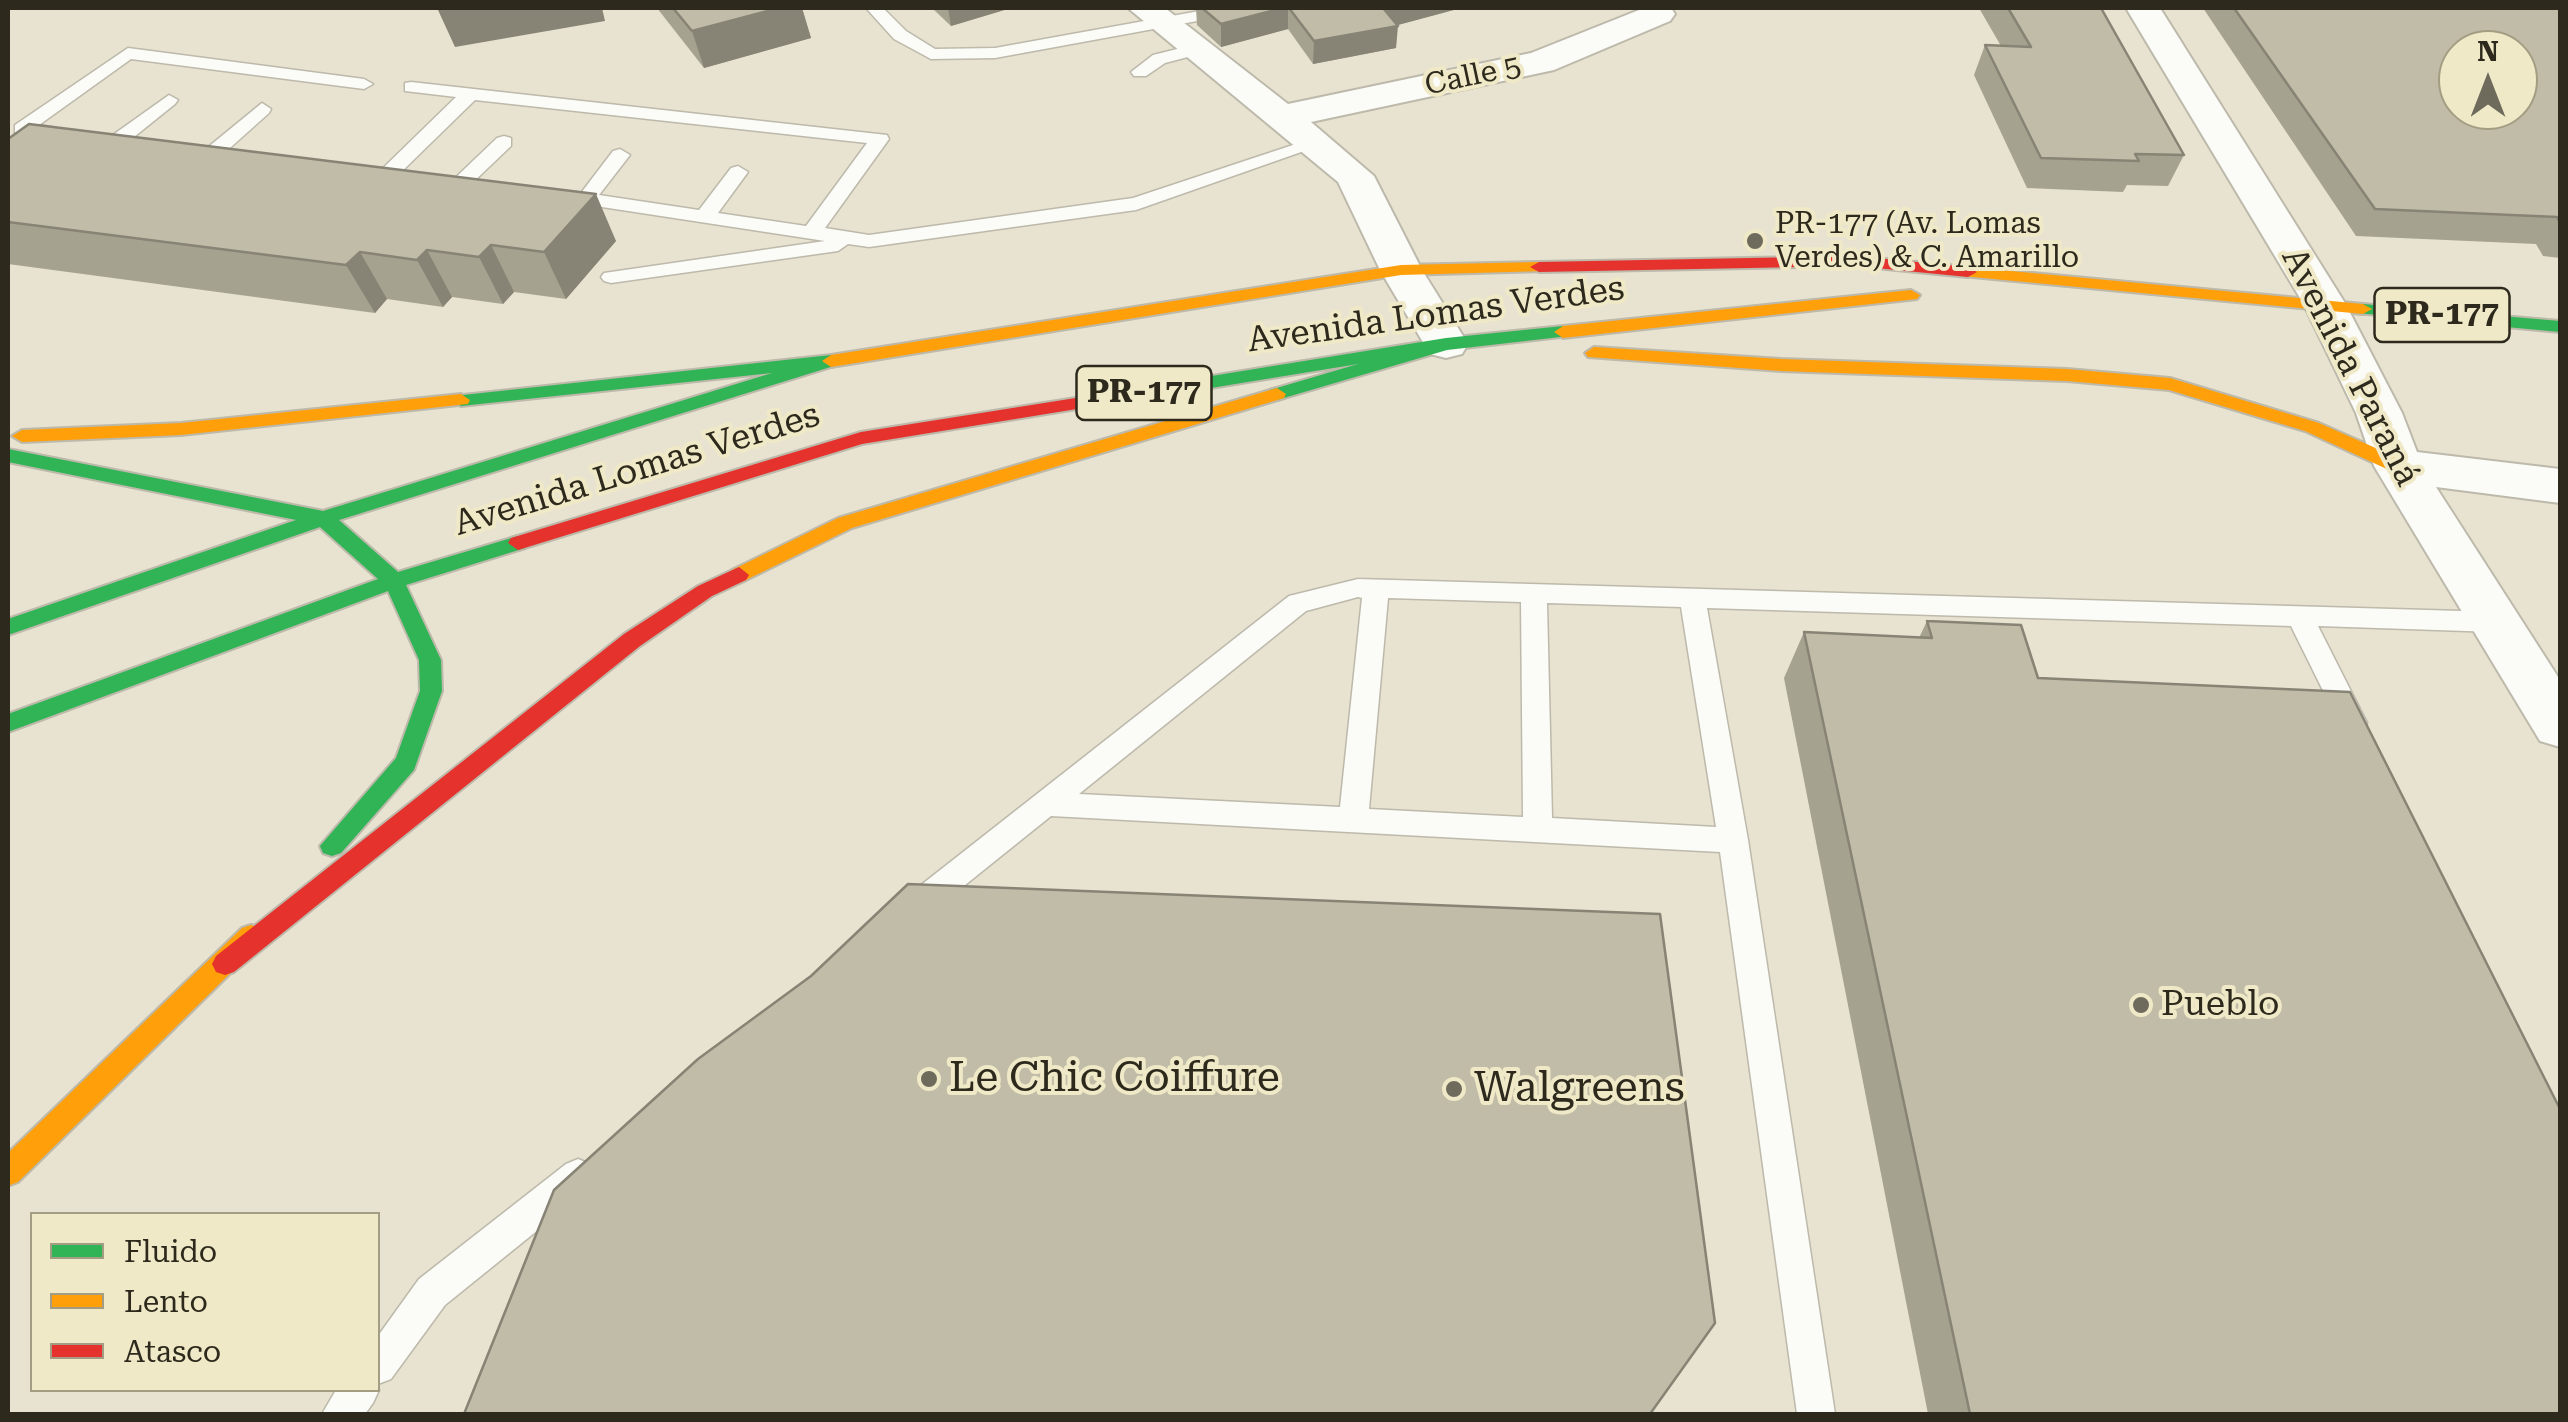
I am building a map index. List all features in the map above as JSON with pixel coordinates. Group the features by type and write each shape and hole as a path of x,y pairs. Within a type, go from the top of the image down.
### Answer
{"main road":[{"name":"Avenida Lomas Verdes","path":"8,627 322,518 831,361 1401,270 1855,261 2560,328"},
{"name":"Avenida Lomas Verdes","path":"8,723 394,581 861,438 1446,344 1837,300 1930,295"},
{"name":"Avenida Lomas Verdes","path":"1970,296 2324,303"},
{"path":"225,964 632,640 705,591 845,524 1446,344 1781,365 2067,374 2170,384 2312,427 2398,466"},
{"path":"8,436 182,429 831,361"},
{"path":"8,455 322,518 394,581 430,660 431,691 406,763 225,964 8,1172"}],"street":[{"name":"Avenida Paraná","path":"2143,8 2324,303 2380,413 2398,466 2560,725"},
{"name":"Calle 5","path":"1281,117 1541,62 1658,14"},
{"path":"1154,15 1355,176 1401,270 1446,344"},
{"path":"2398,466 2560,486"}],"lane":[{"path":"874,8 900,35 931,54 995,54 1154,15 1240,8"},
{"path":"1140,72 1159,59 1197,49"},
{"path":"60,134 22,129 128,53 364,84"},
{"path":"411,88 880,139 812,232"},
{"path":"387,174 471,93"},
{"path":"156,146 107,140 169,100"},
{"path":"214,152 262,110"},
{"path":"461,183 504,142"},
{"path":"611,277 1136,204 1315,144"},
{"path":"586,199 620,155"},
{"path":"703,220 738,172"},
{"path":"550,194 703,220 869,241"},
{"path":"892,926 1298,603 1358,588 2496,622"},
{"path":"1353,820 1376,589"},
{"path":"1534,593 1538,829"},
{"path":"1692,598 1733,840 1816,1414"},
{"path":"2299,616 2368,754"},
{"path":"1046,804 1733,840"},
{"path":"380,1363 432,1292 601,1158"},
{"path":"342,1414 358,1392"}],"building":[{"path":"673,8 779,8 692,31"},
{"path":"1202,8 1283,8 1221,24"},
{"path":"1289,8 1383,8 1398,26 1314,41"},
{"path":"2008,8 2101,8 2184,155 2135,154 2139,161 2041,158 1985,45 2031,47"},
{"path":"2234,8 2560,8 2560,223 2557,217 2375,209"},
{"path":"29,124 596,194 544,252 491,245 479,257 427,250 417,260 360,252 346,265 8,222 8,139"},
{"name":"Pueblo","path":"1927,621 2021,625 2038,678 2350,692 2560,1109 2560,1414 1970,1414 1804,632 1932,638"},
{"path":"908,884 1660,914 1715,1323 1650,1414 464,1414 554,1190 698,1059 811,976"}],"traffic: fast":[{"path":"2363,309 2560,327"},
{"path":"1082,403 1446,344 1563,332"},
{"path":"1277,394 1446,344"},
{"path":"8,627 323,518 831,361"},
{"path":"461,400 831,361"},
{"path":"8,455 323,518 394,581 430,660 431,691 406,763 332,846"},
{"path":"8,723 394,581 518,543"}],"traffic: slow":[{"path":"831,361 1401,270 1539,267"},
{"path":"1968,272 2363,309"},
{"path":"1563,332 1911,295"},
{"path":"1594,353 1781,365 2067,375 2170,384 2312,427 2398,466"},
{"path":"739,575 845,523 1277,394"},
{"path":"22,436 181,429 461,400"},
{"path":"8,1172 251,936"}],"traffic: jam":[{"path":"1539,267 1855,261 1968,272"},
{"path":"518,543 861,438 1082,403"},
{"path":"225,964 632,640 705,591 739,575"}],"place":[{"name":"PR-177 (Av. Lomas Verdes) & C. Amarillo","path":"1755,241"},
{"name":"Pueblo","path":"2141,1005"},
{"name":"Le Chic Coiffure","path":"929,1079"},
{"name":"Walgreens","path":"1454,1089"}]}
